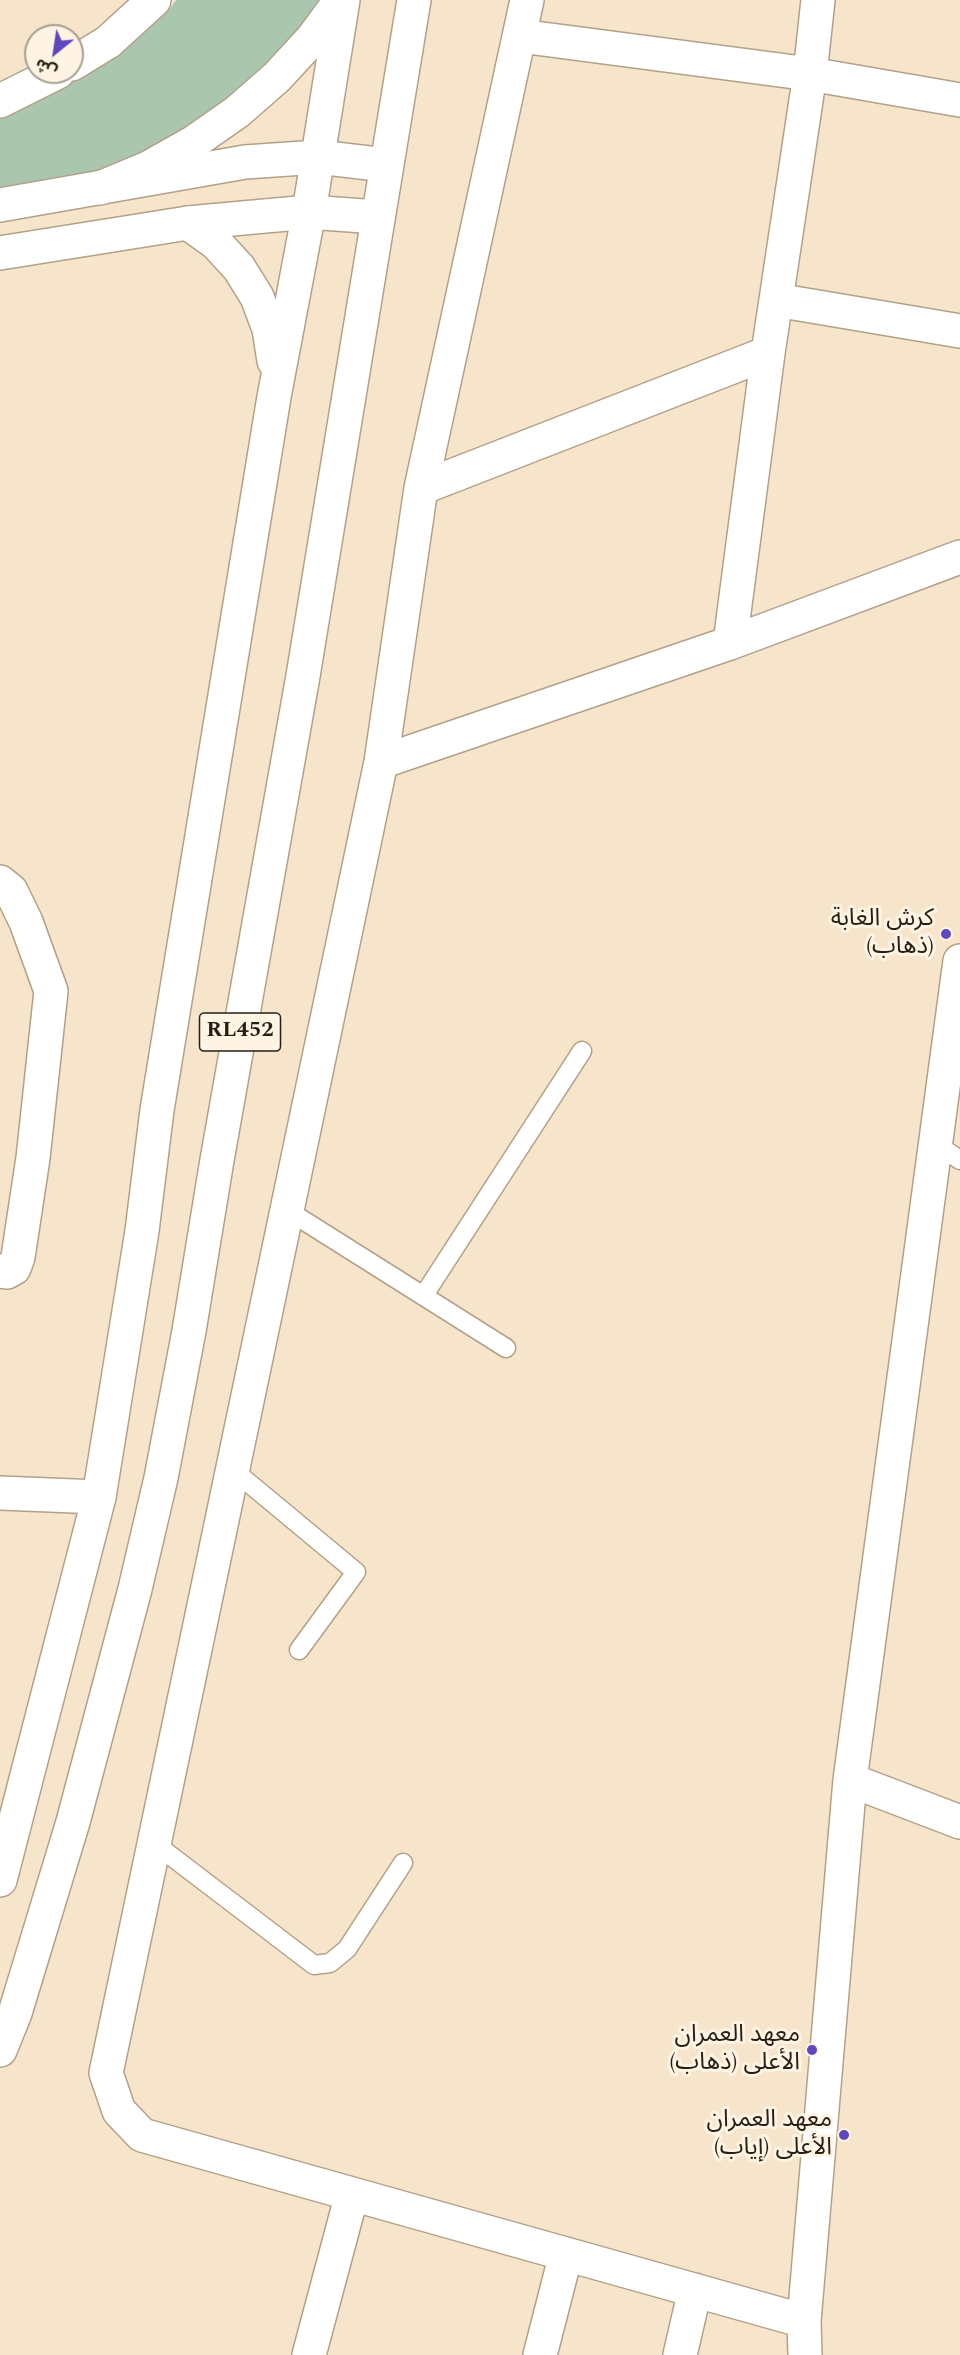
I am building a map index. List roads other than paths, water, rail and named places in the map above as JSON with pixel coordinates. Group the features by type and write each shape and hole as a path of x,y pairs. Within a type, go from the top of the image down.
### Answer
{"main road":[{"path":"84,57 108,42 154,0"},
{"path":"100,188 148,168 194,142 237,112 277,77 312,39 342,0"},
{"name":"RL452","path":"0,1880 10,1810 99,1497 142,1231 157,1110 273,397 309,212 342,0"},
{"name":"RL452","path":"0,2050 15,2013 73,1822 135,1589 161,1478 189,1331 303,676 414,0"},
{"path":"527,0 421,488 381,762 106,2073 119,2111 142,2134 804,2321"},
{"path":"730,643 768,352 810,74 818,0"},
{"path":"520,36 810,74 960,100"},
{"path":"0,101 34,84"},
{"path":"0,205 245,162 318,157 386,165"},
{"path":"0,253 188,223 309,212 377,217"},
{"path":"188,223 224,251 239,268 257,297 269,329 275,363 273,397"},
{"path":"776,300 960,331"},
{"path":"421,488 768,352"},
{"path":"381,762 730,643 960,557"},
{"path":"0,882 11,891 26,922 51,991 33,1158 18,1257 14,1268 7,1272 0,1270"},
{"path":"805,2355 804,2321 850,1780 948,1152 960,961"},
{"path":"0,1493 99,1497"},
{"path":"850,1780 960,1822"},
{"path":"309,2355 352,2194"},
{"path":"540,2355 566,2254"},
{"path":"680,2355 695,2290"}],"lane":[{"path":"424,1295 582,1051"},
{"path":"287,1210 506,1348"},
{"path":"232,1469 356,1572 299,1650"},
{"path":"154,1843 314,1965 330,1963 348,1949 403,1863"}],"place":[{"name":"كرش الغابة (ذهاب)","path":"946,934"},
{"name":"معهد العمران الأعلى (ذهاب)","path":"812,2050"},
{"name":"معهد العمران الأعلى (إياب)","path":"844,2135"}]}
